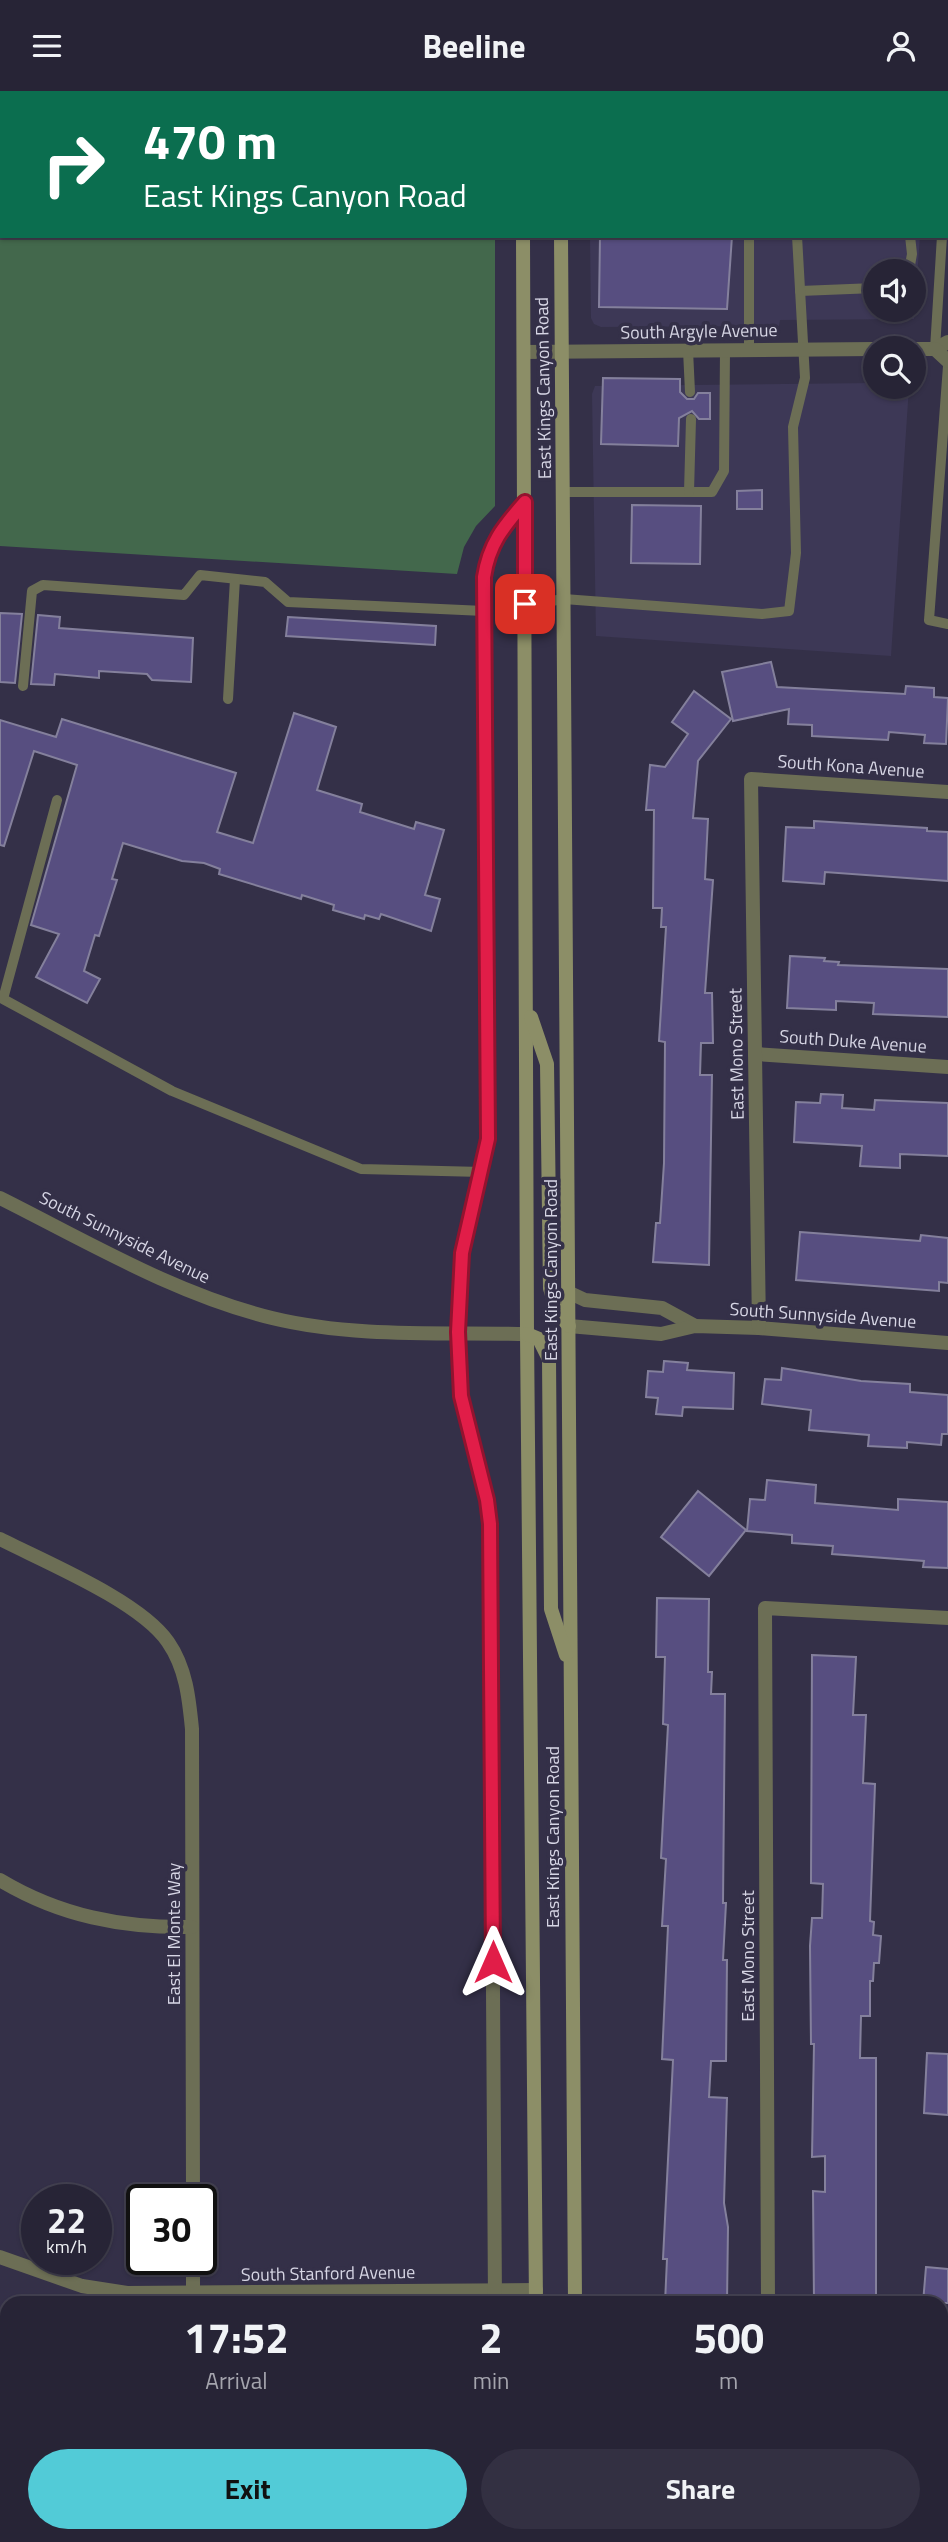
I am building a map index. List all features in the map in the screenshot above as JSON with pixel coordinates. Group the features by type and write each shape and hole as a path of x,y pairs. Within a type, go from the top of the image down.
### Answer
{"main road":[{"name":"East Kings Canyon Road","path":"523,238 527,1333 536,2296"},
{"name":"East Kings Canyon Road","path":"561,238 575,2296"},
{"path":"527,1004 547,1064 550,1288 557,1313 569,1326"},
{"path":"527,1333 539,1339 549,1359 551,1609 570,1667"}],"street":[{"path":"942,346 948,361"},
{"name":"South Argyle Avenue","path":"524,352 863,349"},
{"name":"East Kings Canyon Road","path":"495,2296 490,1524 487,1500 461,1396 458,1332 462,1253 488,1139 484,611 488,553 499,532 525,502"},
{"name":"South Kona Avenue","path":"751,779 948,792"},
{"name":"East Mono Street","path":"751,779 760,1328"},
{"name":"South Duke Avenue","path":"755,1054 948,1067"},
{"name":"South Sunnyside Avenue","path":"0,1198 154,1276 237,1308 323,1327 527,1333"},
{"name":"South Sunnyside Avenue","path":"570,1293 585,1300 662,1307 695,1326"},
{"name":"South Sunnyside Avenue","path":"569,1326 661,1334 695,1326 760,1328 948,1343"},
{"name":"East El Monte Way","path":"0,1539 113,1597 146,1620 167,1640 182,1669 189,1696 192,1728 193,2184"},
{"name":"East Mono Street","path":"768,2296 765,1608 948,1618"},
{"path":"0,1880 55,1908 91,1919 138,1926 192,1927"},
{"name":"South Stanford Avenue","path":"0,2257 82,2286 167,2296"},
{"path":"193,2275 193,2296"}],"lane":[{"path":"749,238 749,349"},
{"path":"525,604 564,599 762,614 789,611 796,553 793,426 805,377 797,238"},
{"path":"910,238 911,259"},
{"path":"942,238 942,346"},
{"path":"800,291 863,288"},
{"path":"563,492 712,492 724,471 725,349"},
{"path":"688,350 690,393"},
{"path":"948,366 929,620 948,624"},
{"path":"689,492 691,418"},
{"path":"23,686 32,591 43,585 184,596 201,575 265,582 288,603 484,611"},
{"path":"228,699 235,579"},
{"path":"57,800 3,999 172,1091 361,1169 482,1172"}],"shaded area":[{"path":"590,238 920,238 918,259 863,259 863,319 780,320 779,326 601,327 594,324 591,318"},
{"path":"863,383 863,399 908,399 891,656 596,636 592,394 595,386"}],"green space":[{"path":"0,238 495,238 495,506 476,526 464,547 457,574 0,546"}],"building":[{"path":"600,238 732,238 727,309 599,307"},
{"path":"603,378 680,379 680,392 687,399 694,399 698,393 710,393 710,419 699,419 692,411 679,418 678,446 601,444"},
{"path":"762,490 762,509 737,509 737,491"},
{"path":"632,505 701,506 700,564 631,563"},
{"path":"0,613 22,614 15,683 0,682"},
{"path":"38,615 60,617 59,628 193,638 191,682 152,680 147,674 99,671 99,678 55,674 54,685 31,684"},
{"path":"288,617 436,626 435,645 286,636"},
{"path":"771,662 777,687 905,694 906,686 934,688 934,697 948,698 946,744 924,743 925,735 889,732 888,740 812,736 812,725 788,724 789,709 733,721 722,672"},
{"path":"694,691 731,719 698,761 693,818 708,819 705,879 713,880 705,993 712,993 713,1043 701,1043 700,1075 712,1075 709,1265 653,1262 656,1223 660,1223 664,1163 665,1042 659,1041 666,927 661,927 662,908 653,908 654,810 646,810 650,765 665,767 688,734 672,722"},
{"path":"294,713 336,727 317,790 362,804 360,812 414,829 416,822 444,830 425,895 440,899 431,931 381,914 379,919 365,915 364,919 333,910 334,905 302,895 301,899 219,874 220,869 204,863 182,861 123,843 112,879 117,880 99,936 95,935 84,971 100,979 87,1003 36,977 59,934 31,925 77,765 34,751 4,846 0,845 0,720 56,737 62,719 236,773 217,832 253,843"},
{"path":"814,821 927,828 927,831 948,832 948,881 825,872 824,884 783,881 786,827 814,828"},
{"path":"790,956 825,958 824,961 839,962 838,965 948,969 948,1017 873,1014 874,1003 836,1001 836,1010 787,1008"},
{"path":"821,1094 843,1095 842,1108 874,1110 875,1100 948,1103 948,1156 900,1154 900,1168 860,1166 862,1146 794,1142 796,1102 820,1103"},
{"path":"800,1232 920,1241 921,1235 948,1238 948,1283 939,1282 939,1291 796,1280"},
{"path":"664,1361 688,1363 687,1370 734,1373 733,1409 683,1407 682,1416 656,1414 658,1398 646,1397 648,1371 663,1372"},
{"path":"782,1368 861,1381 910,1384 910,1392 948,1395 948,1434 942,1434 941,1445 907,1442 907,1448 868,1446 869,1435 809,1430 811,1410 762,1404 765,1379 781,1380"},
{"path":"767,1480 816,1485 815,1503 898,1510 898,1499 948,1502 948,1568 923,1567 924,1561 832,1554 833,1546 792,1543 792,1535 747,1531 750,1499 765,1500"},
{"path":"698,1491 746,1530 709,1576 661,1537"},
{"path":"657,1598 709,1599 708,1672 712,1672 711,1694 725,1694 723,1903 726,1903 723,1960 727,1960 726,2061 711,2061 709,2097 727,2098 724,2203 728,2227 727,2296 665,2296 667,2259 663,2259 673,2060 662,2059 668,1926 662,1926 666,1859 661,1858 668,1725 663,1724 665,1657 656,1657"},
{"path":"812,1655 856,1657 853,1715 866,1715 863,1783 875,1784 870,1921 874,1922 873,1935 881,1936 879,1963 874,1963 873,1981 870,1981 870,2016 861,2016 860,2058 876,2058 876,2296 814,2296 813,2191 825,2192 825,2156 812,2157 814,2044 811,2044 810,1946 812,1918 822,1918 823,1884 811,1883"},
{"path":"927,2053 948,2054 948,2115 924,2113"},
{"path":"926,2267 948,2269 948,2296 924,2296"}],"route":[{"path":"493,1962 490,1524 487,1500 461,1396 459,1276 488,1139 484,577 488,553 499,532 525,502 525,604"}]}
